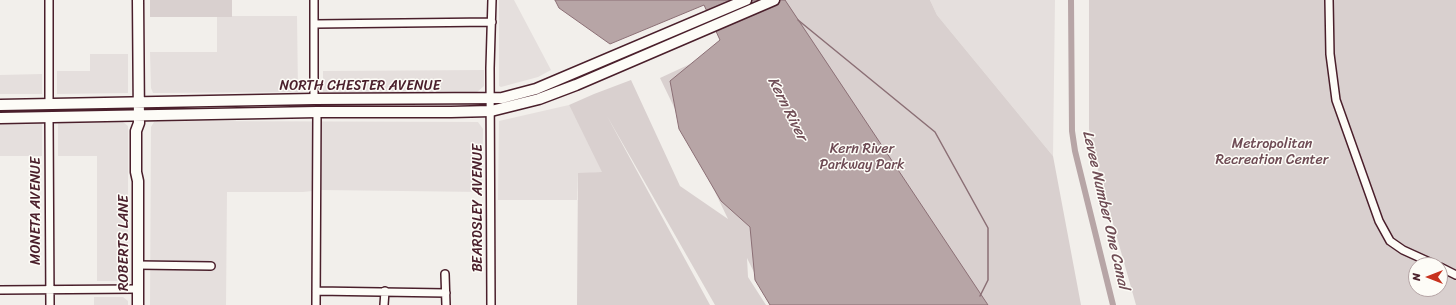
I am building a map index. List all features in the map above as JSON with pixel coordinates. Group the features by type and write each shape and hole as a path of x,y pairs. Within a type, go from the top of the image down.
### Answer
{"main road":[{"name":"ROBERTS LANE","path":"138,0 139,120 136,131 136,172 138,181 138,305"},
{"name":"NORTH CHESTER AVENUE","path":"0,105 314,99 502,98 536,89 746,0"},
{"name":"NORTH CHESTER AVENUE","path":"0,118 139,120 317,112 490,111 539,99 774,0"},
{"path":"296,113 312,105 314,103 314,99"},
{"path":"317,112 327,105 344,99"},
{"path":"16,118 46,108 49,105"}],"street":[{"path":"49,0 49,105"},
{"path":"314,0 314,99"},
{"name":"BEARDSLEY AVENUE","path":"491,305 490,68 492,0"},
{"path":"1329,0 1330,54 1336,100 1379,220 1390,241 1403,250 1418,257"},
{"path":"314,24 492,22"},
{"path":"316,305 317,112"},
{"name":"MONETA AVENUE","path":"49,118 50,305"},
{"path":"138,265 211,266"},
{"path":"445,274 446,305"},
{"path":"0,290 138,289"},
{"path":"316,291 446,292"},
{"path":"384,305 385,292"}],"shaded area":[{"path":"499,0 514,0 551,70 538,77 501,87 499,86"},
{"path":"930,0 1055,0 1053,156 937,15"},
{"path":"217,16 297,16 298,92 153,93 151,88 150,52 217,52"},
{"path":"90,54 128,54 128,93 57,94 57,71 90,71"},
{"path":"484,70 484,86 476,93 323,92 323,71"},
{"path":"42,74 42,94 0,94 0,75"},
{"path":"569,105 603,172 578,174 577,200 498,200 499,121"},
{"path":"123,122 128,126 128,276 125,281 97,281 97,156 58,156 58,123"},
{"path":"154,122 478,122 483,129 482,192 322,190 303,192 227,192 226,305 150,305 151,127"},
{"path":"0,123 42,123 42,156 0,156"},
{"path":"94,297 123,297 128,301 128,305 94,305"}],"green space":[{"path":"150,0 232,0 232,17 150,17"},
{"name":"Kern River Parkway Park","path":"707,0 930,0 937,15 1053,156 1081,305 770,305 747,258 748,277 766,305 715,305 607,116 710,305 577,305 578,173 602,172 569,105 631,80 680,186 728,219 660,78 729,46"},
{"name":"Metropolitan Recreation Center","path":"1089,0 1456,0 1456,305 1136,305 1096,163 1089,129"}],"water":[{"name":"Kern River","path":"555,0 785,0 988,305 770,305 755,280 750,227 721,201 679,129 670,81 720,40 704,5 610,44 559,8"}],"waterway":[{"name":"Levee Number One Canal","path":"1071,0 1072,131 1075,151 1113,305"},
{"path":"798,20 935,132 988,228 988,280 980,296"}]}
